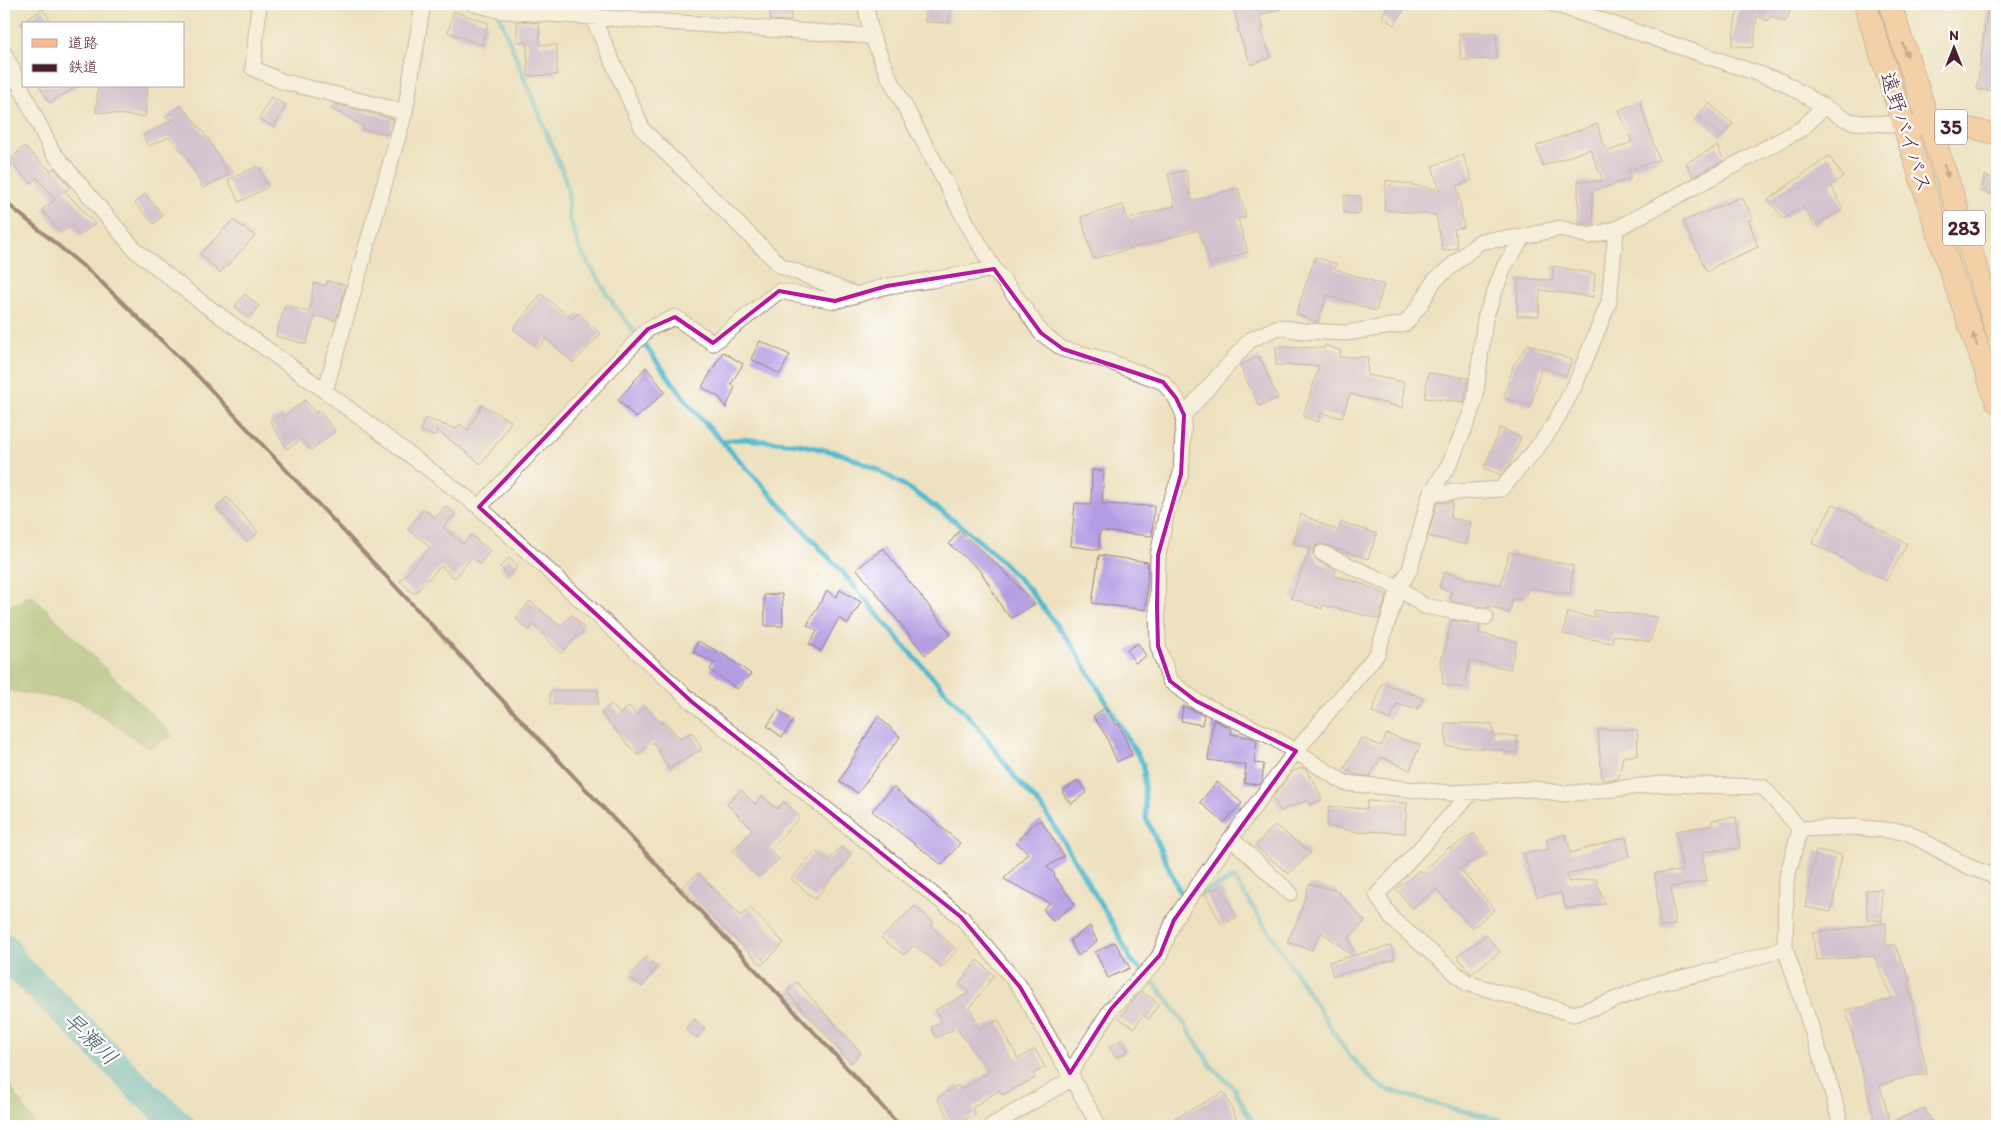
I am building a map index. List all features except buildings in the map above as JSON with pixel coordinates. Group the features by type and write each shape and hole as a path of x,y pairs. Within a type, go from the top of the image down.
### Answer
{"highway":[{"name":"遠野バイパス","path":"1865,4 1951,272 1997,402"},
{"name":"遠野バイパス","path":"1890,4 1997,331"}],"main road":[{"name":"35","path":"1903,125 1971,128 1997,135"}],"street":[{"path":"259,4 253,68 281,81 405,112"},
{"path":"325,391 405,112 423,4"},
{"path":"477,4 511,9 671,23 872,36"},
{"path":"865,4 872,36 891,81 968,226 994,269 1041,334 1063,349 1111,362 1164,382 1176,398 1184,415 1181,474 1167,510 1158,555 1158,646 1170,681 1196,700 1296,751 1345,783 1449,794 1534,789 1564,794 1663,784 1763,787 1800,829"},
{"path":"1554,4 1783,82 1823,107 1854,122 1903,125"},
{"path":"592,16 643,130 781,266 854,294"},
{"path":"4,53 52,151 136,250 201,302 325,391 479,507 692,702 961,917 1020,987 1099,1126"},
{"path":"1184,415 1250,340 1278,327 1303,331 1346,333 1406,324 1434,281 1481,240 1522,237 1560,228 1589,236 1616,229 1803,128 1823,107"},
{"path":"1430,494 1500,489 1537,448 1553,426 1575,385 1609,302 1616,229"},
{"path":"990,1126 1071,1075 1111,1008 1152,966 1160,955 1174,920 1231,838 1296,751 1377,654 1399,588 1410,569 1430,494 1450,463 1476,399 1485,318 1504,267 1522,237"},
{"path":"479,507 647,331 675,317 713,343 780,291 835,301 887,286 994,269"},
{"path":"1322,553 1399,588 1424,606 1486,617"},
{"path":"1472,792 1377,895 1392,919 1467,983 1574,1014 1655,984 1720,969 1785,948"},
{"path":"1800,829 1852,827 1907,832 1969,867 1997,877"},
{"path":"1800,829 1786,881 1785,948 1832,1090 1841,1126"},
{"path":"1231,838 1290,893"}],"highlighted area":[{"path":"994,269 1041,333 1063,349 1163,382 1176,398 1184,415 1181,474 1158,555 1158,646 1170,681 1196,701 1296,751 1174,920 1160,955 1111,1009 1070,1073 1020,987 961,917 692,702 479,507 648,329 675,317 713,343 779,291 835,301 887,286"}],"green space":[{"path":"32,595 173,736 149,748 79,701 4,690 4,609"},
{"path":"4,1077 36,1126 4,1126"}],"waterway":[{"path":"498,13 563,173 568,190 569,217 579,248 614,305 695,412 843,573 904,646 979,728 1017,780 1045,811 1114,926 1131,960 1156,985 1178,1014 1212,1067 1233,1087 1254,1126"},
{"path":"722,441 742,439 798,444 842,454 878,470 910,489 960,525 991,551 1029,589 1074,648 1143,764 1146,818 1184,901"},
{"path":"1198,894 1234,878 1348,1054 1375,1082 1385,1089 1443,1106 1527,1126"},
{"name":"早瀬川","path":"4,947 17,967 77,1024 140,1089 181,1126"}],"railway":[{"path":"4,201 94,275 197,375 900,1126"}]}
